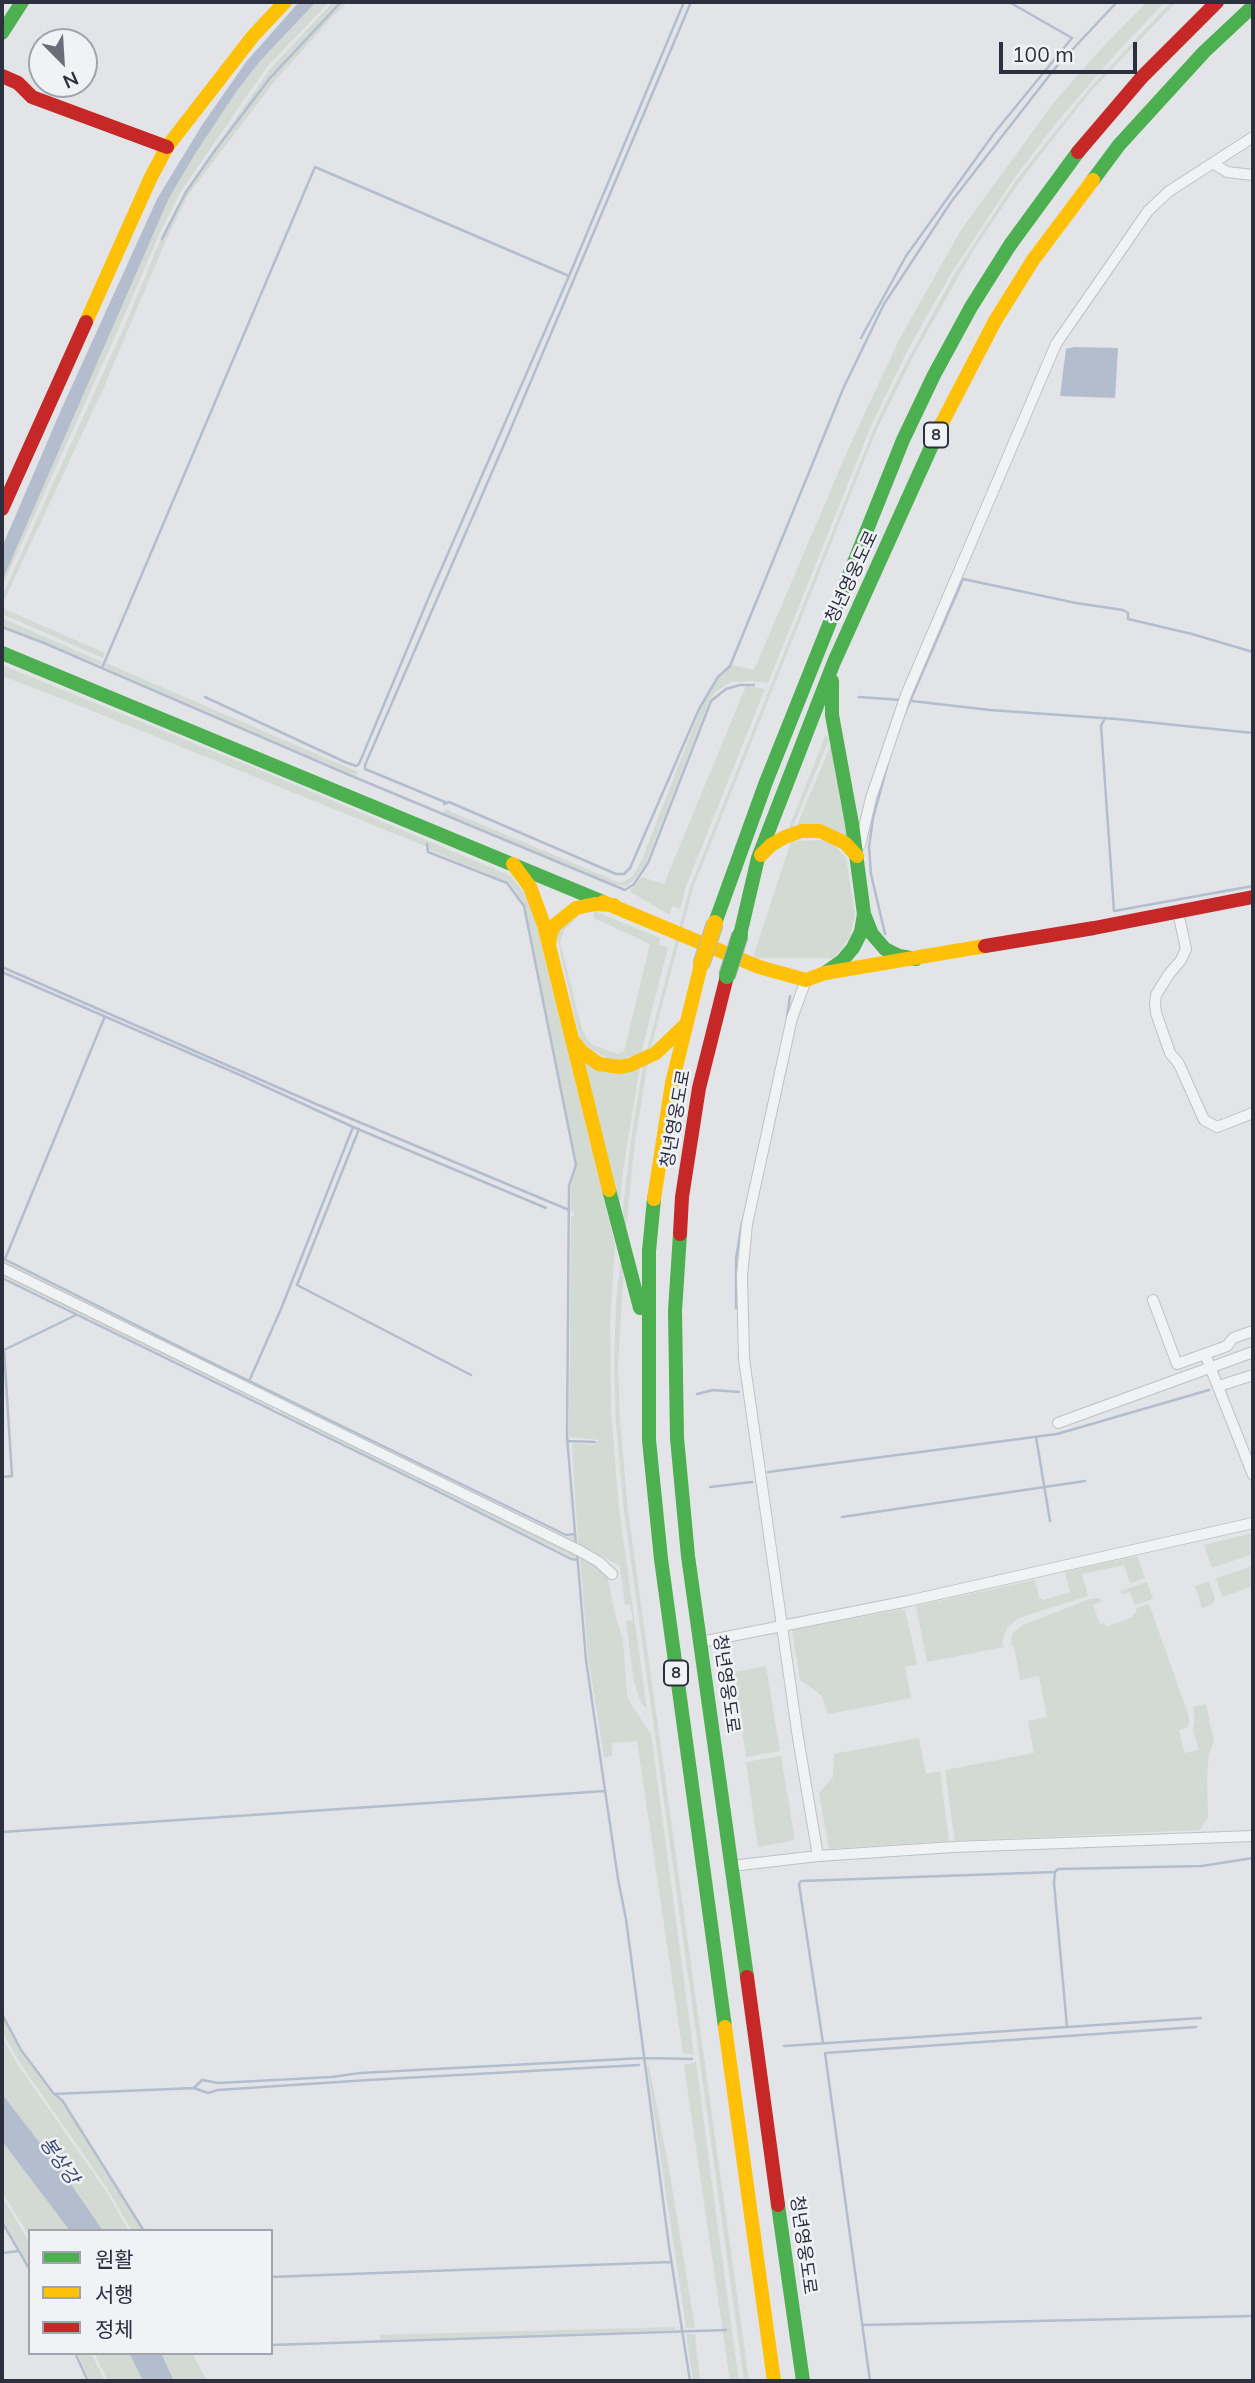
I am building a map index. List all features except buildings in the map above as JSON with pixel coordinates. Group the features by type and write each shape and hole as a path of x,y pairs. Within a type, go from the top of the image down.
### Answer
{"main road":[{"path":"2,33 22,2"},
{"name":"청년영웅도로","path":"774,2381 661,1559 649,1440 649,1251 654,1194 672,1083 701,965 766,782 873,511 934,374 971,307 1054,183 1142,77 1217,2"},
{"path":"2,509 151,177 167,147 279,4"},
{"name":"청년영웅도로","path":"803,2381 687,1544 677,1438 677,1252 682,1197 699,1088 758,858 834,662 959,387 1033,260 1119,145 1204,52 1253,6"},
{"path":"2,76 18,83 32,97 167,147"},
{"path":"2,653 760,967 806,980 825,973 916,959 1253,897"},
{"path":"834,662 832,715 857,856 864,914 872,934 885,948 899,956 916,959"},
{"path":"758,858 771,845 803,831 820,831 834,836 857,856"},
{"path":"513,864 537,902 623,1247 637,1292 647,1372"},
{"path":"548,947 551,932 567,914 585,905 614,905"},
{"path":"825,973 842,961 853,948 861,932 864,914"},
{"path":"572,1041 599,1064 619,1068 656,1053 685,1025"}],"street":[{"path":"857,856 870,798 904,701 1056,344 1148,211 1168,191 1253,137"},
{"path":"1214,164 1227,172 1253,175"},
{"path":"1178,912 1186,949 1156,995 1155,1003 1170,1053 1179,1064 1204,1121 1217,1127 1253,1112"},
{"path":"806,980 789,1031 747,1224 741,1276 744,1359 798,1738 818,1856"},
{"path":"2,1268 580,1551 599,1562 612,1574"},
{"path":"1153,1300 1177,1364 1227,1346 1233,1338 1253,1331"},
{"path":"1058,1423 1253,1352"},
{"path":"1205,1354 1253,1475"},
{"path":"1219,1386 1253,1375"},
{"path":"701,1642 908,1601 1253,1523"},
{"path":"731,1866 818,1856 953,1847 1253,1836"}],"shaded area":[{"path":"316,2 329,2 267,67 181,191 2,587 2,581 31,513 169,198 236,92 260,61"},
{"path":"333,2 348,2 274,82 188,195 166,240 104,387 2,605 2,596 125,325 165,229 184,193 270,69"},
{"path":"1147,2 1165,2 1056,123 1015,177 952,272 908,349 871,426 768,683 731,682 714,693 646,863 633,881 626,886 616,885 444,813 445,809 618,882 632,877 641,862 700,710 718,679 731,665 754,670 850,445 900,338 961,230 1055,101"},
{"path":"1171,2 1176,2 1091,91 1020,181 973,251 915,353 877,429 693,888 651,1047 647,1050 690,887 874,428 898,378 955,273 1017,179 1089,89"},
{"path":"2,608 105,653 103,658 2,614"},
{"path":"2,618 102,662 101,665 2,626"},
{"path":"106,663 358,772 356,776 171,696 104,667"},
{"path":"2,665 511,876 531,902 615,1245 610,1323 611,1412 619,1509 647,1709 641,1703 634,1682 626,1621 633,1620 630,1604 625,1605 620,1566 578,1546 572,1443 595,1445 599,1440 569,1437 571,1216 574,1216 571,1211 571,1187 577,1165 525,906 508,882 430,850 427,845 2,676"},
{"path":"746,686 765,689 686,886 680,909 672,906 670,915 629,891 642,877 664,884"},
{"path":"826,734 829,740 791,831 787,833"},
{"path":"831,745 848,839 795,830"},
{"path":"830,840 846,858 855,914 850,937 834,958 753,958 791,841"},
{"path":"594,911 660,938 659,945 668,947 641,1054 613,1061 581,1044 556,932 580,915 565,929 560,942 582,1029 593,1045 618,1054 624,1052 650,944 594,918"},
{"path":"581,1057 640,1067 619,1212"},
{"path":"648,1061 635,1141 626,1230 622,1216 631,1140 643,1065"},
{"path":"621,1258 624,1264 618,1367 628,1511 749,2381 744,2381 624,1511 614,1367 616,1302"},
{"path":"2,1259 250,1382 249,1384 2,1262"},
{"path":"2,1273 273,1408 273,1410 2,1276"},
{"path":"254,1384 566,1537 574,1536 575,1543 253,1386"},
{"path":"281,1410 576,1555 576,1559 280,1413"},
{"path":"1253,1533 1253,1554 1212,1568 1204,1545"},
{"path":"580,1556 600,1567 608,1579 623,1640 627,1695 651,1734 694,2055 683,2053 637,1741 612,1743 612,1756 604,1757 588,1657"},
{"path":"1137,1556 1145,1578 1130,1583 1124,1565 1082,1574 1088,1596 1019,1618 1008,1627 1002,1641 1004,1647 927,1662 916,1606 1035,1580 1039,1598 1043,1600 1070,1592 1065,1572"},
{"path":"1253,1566 1253,1586 1222,1597 1216,1578"},
{"path":"1209,1581 1215,1600 1211,1605 1202,1608 1195,1586"},
{"path":"1147,1582 1153,1599 1135,1605 1130,1592 1122,1595 1121,1591"},
{"path":"1100,1598 1101,1602 1093,1605 1100,1624 1105,1623 1106,1627 1133,1617 1137,1612 1136,1608 1149,1604 1189,1717 1188,1727 1179,1730 1184,1753 1199,1750 1193,1731 1193,1707 1206,1704 1214,1741 1209,1754 1207,1775 1208,1817 1200,1830 955,1841 945,1770 1034,1753 1028,1721 1047,1717 1039,1676 1020,1680 1011,1638 1014,1632 1023,1625 1090,1599"},
{"path":"905,1609 917,1664 905,1667 911,1698 828,1714 822,1697 800,1680 792,1630"},
{"path":"766,1666 780,1751 746,1757 734,1672"},
{"path":"919,1738 926,1774 940,1771 949,1841 829,1849 819,1793 833,1777 834,1754"},
{"path":"781,1756 795,1840 758,1847 746,1762"},
{"path":"2,2015 20,2051 53,2095 61,2101 142,2229 131,2229 108,2190 20,2063 2,2032"},
{"path":"2,2037 18,2065 106,2191 128,2229 102,2229 64,2174 2,2095"},
{"path":"696,2062 739,2381 730,2381 684,2065"},
{"path":"647,2066 670,2175 695,2328 686,2328"},
{"path":"2,2141 68,2229 28,2229 28,2234 2,2192"},
{"path":"2,2197 28,2240 28,2263 2,2219"},
{"path":"675,2327 675,2330 381,2340 380,2335"},
{"path":"686,2334 695,2334 700,2381 693,2381"},
{"path":"78,2355 92,2355 105,2381 90,2381"},
{"path":"95,2355 130,2355 143,2381 108,2381"},
{"path":"162,2355 193,2355 207,2381 174,2381"}],"water":[{"path":"299,2 316,2 260,61 236,92 169,198 2,581 2,547 157,199 202,125 246,62"},
{"path":"1118,348 1115,398 1060,396 1066,349"},
{"path":"2,2094 64,2174 102,2229 68,2229 2,2141"},
{"path":"130,2355 162,2355 174,2381 143,2381"}],"waterway":[{"path":"162,239 186,192 213,153 270,78 341,2"},
{"path":"205,697 345,762 356,766 359,764 684,2"},
{"path":"445,802 365,769 365,765 691,2"},
{"path":"861,338 906,256 995,132 1072,38 1009,2"},
{"path":"444,804 449,802 616,874 624,874 630,868 699,709 718,677 730,666 843,389 884,304 951,202 1056,67 1117,2"},
{"path":"102,668 315,167 569,276"},
{"path":"905,713 963,579 1123,610 1128,613 1128,619 1253,652"},
{"path":"2,627 625,890 634,884 648,863 711,701 726,689 754,685"},
{"path":"859,697 901,700"},
{"path":"912,701 1253,733"},
{"path":"1105,718 1101,726 1114,911 1253,886"},
{"path":"885,934 871,874 869,847 873,818 888,763"},
{"path":"427,844 428,852 507,883 524,906 576,1165 569,1186 567,1436 576,1545"},
{"path":"2,967 316,1104 569,1210"},
{"path":"2,972 353,1127 546,1208"},
{"path":"787,1017 790,996"},
{"path":"5,1259 105,1016"},
{"path":"250,1379 281,1309 353,1127"},
{"path":"359,1129 297,1285 471,1375"},
{"path":"736,1308 736,1259 742,1222"},
{"path":"2,1258 566,1535 575,1534"},
{"path":"2,1278 577,1560"},
{"path":"2,1477 12,1476 4,1350 76,1315"},
{"path":"697,1394 713,1390 739,1392"},
{"path":"768,1472 1057,1434 1209,1390"},
{"path":"1036,1437 1050,1521"},
{"path":"568,1441 595,1442"},
{"path":"842,1517 1085,1481"},
{"path":"710,1487 752,1482"},
{"path":"577,1552 586,1660 626,1919 669,2246 690,2381"},
{"path":"2,1832 605,1791"},
{"path":"1067,2027 1054,1883 1058,1869 1202,1866 1253,1858"},
{"path":"823,2043 799,1884 801,1881 1055,1872"},
{"path":"2,2014 21,2050 54,2094 62,2100 143,2229"},
{"path":"784,2046 1201,2018"},
{"path":"870,2381 825,2053 1196,2027"},
{"path":"54,2094 194,2088 202,2080 218,2083 644,2058 692,2059"},
{"path":"194,2088 208,2093 218,2090 368,2080 639,2065"},
{"path":"2,2222 28,2267"},
{"path":"2,2253 19,2251"},
{"path":"273,2277 671,2262"},
{"path":"862,2325 1253,2316"},
{"path":"273,2345 726,2330"},
{"path":"76,2355 88,2381"}],"traffic: fast":[{"path":"2,33 22,2"},
{"path":"1093,180 1119,145 1204,52 1253,6"},
{"path":"715,923 766,782 903,440 971,307 1010,245 1078,152"},
{"path":"740,935 758,858 834,662 942,423"},
{"path":"2,653 603,902"},
{"path":"832,681 832,715 852,824 864,914 872,934 885,949 899,956 916,959"},
{"path":"825,973 842,961 853,948 861,932 864,914"},
{"path":"727,976 740,935"},
{"path":"609,1190 640,1308"},
{"path":"654,1199 649,1251 649,1440 661,1559 725,2027"},
{"path":"680,1234 675,1311 677,1438 688,1556 747,1977"},
{"path":"778,2205 803,2381"}],"traffic: slow":[{"path":"86,322 167,147 253,36 285,2"},
{"path":"942,423 995,321 1033,260 1093,180"},
{"path":"761,855 785,837 802,831 820,831 845,843 857,856"},
{"path":"513,864 530,887 544,925 609,1190"},
{"path":"603,902 759,967 806,980 825,973 985,946"},
{"path":"549,945 551,931 555,925 576,908 595,904 614,905"},
{"path":"701,965 715,923"},
{"path":"654,1199 672,1083 701,965"},
{"path":"573,1041 582,1052 599,1064 619,1067 656,1053 684,1026"},
{"path":"725,2027 774,2381"}],"traffic: jam":[{"path":"1078,152 1142,77 1217,2"},
{"path":"2,76 18,83 32,97 167,147"},
{"path":"2,509 86,322"},
{"path":"985,946 1253,897"},
{"path":"680,1234 682,1197 699,1088 727,976"},
{"path":"747,1977 778,2205"}],"water label":[{"name":"봉상강","path":"59,2161"}]}
